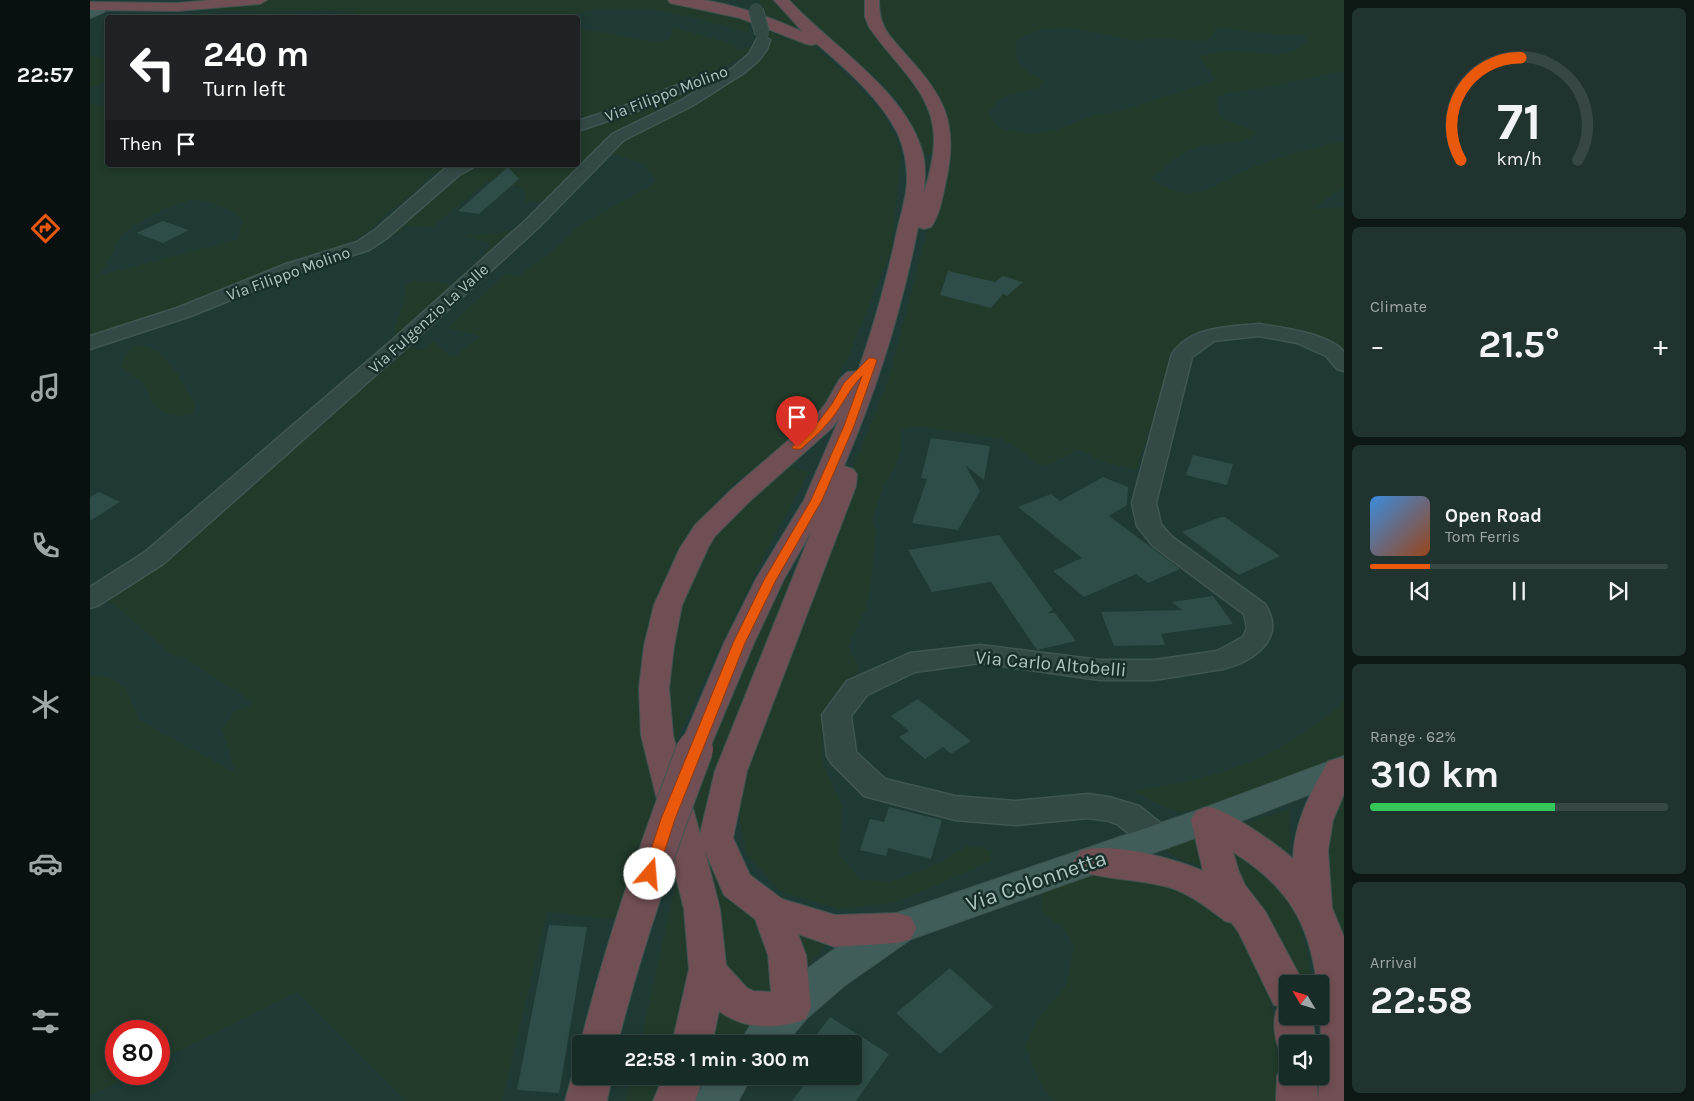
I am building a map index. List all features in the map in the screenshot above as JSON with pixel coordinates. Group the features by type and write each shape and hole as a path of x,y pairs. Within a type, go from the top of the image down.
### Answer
{"highway":[{"path":"133,7 194,0"},
{"path":"101,7 178,7 260,0"},
{"path":"675,0 710,6 758,18 836,52"},
{"path":"601,1035 622,956 668,819 695,749 739,643 770,580 817,500 849,426 873,360 900,266 914,194 916,178 914,155 907,135 889,105 836,52 803,24 781,0"},
{"path":"872,0 872,17 881,36 928,90 939,110 943,127 943,149 928,215 900,266"},
{"path":"694,1035 708,969 702,909 657,735 654,688 659,646 668,605 694,548 705,531 741,495 823,423 837,404 847,385 873,360"},
{"path":"849,426 843,486 731,771 716,838 737,885 770,910 835,932 898,928"},
{"path":"1316,915 1310,869 1310,838 1325,797 1342,769"},
{"path":"1208,820 1258,850 1277,864 1307,897 1316,915 1330,953 1340,1016 1342,1061 1339,1101"},
{"path":"1208,820 1221,872 1231,894 1252,922 1280,975"},
{"path":"1092,861 1155,869 1176,874 1200,884 1224,899 1252,922"},
{"path":"708,969 720,987 734,1000 750,1009 772,1010 792,1006 787,955 770,910"},
{"path":"586,1101 590,1085"},
{"path":"674,1101 680,1085"},
{"path":"1297,1085 1297,1101"}],"main road":[{"name":"Via Colonnetta","path":"768,1035 792,1006 865,946 898,928 1208,820 1342,769"},
{"path":"715,1101 726,1085"}],"street":[{"path":"756,5 760,44"},
{"name":"Via Filippo Molino","path":"580,125 638,106 724,71 760,44"},
{"name":"Via Fulgenzio La Valle","path":"90,599 154,558 397,346 532,224 618,137 687,103 739,70 760,44"},
{"name":"Via Filippo Molino","path":"90,343 184,312 293,268 363,246 381,234 453,171 462,167"},
{"name":"Via Carlo Altobelli","path":"1157,838 1128,815 1109,809 1088,806 1015,813 954,808 875,788 842,756 836,715 857,688 910,663 980,654 1100,670 1154,670 1223,660 1254,643 1260,628 1256,610 1162,540 1149,526 1144,503 1182,354 1208,336 1260,330 1303,338 1333,352 1344,366"}],"green space":[{"path":"274,0 667,0 718,9 751,21 748,32 655,10 596,10 566,15 360,15 352,12 326,10 270,12 196,10 206,6"},
{"path":"759,0 776,0 800,27 794,29 764,18"},
{"path":"786,0 866,0 902,65 932,111 937,151 930,154 921,152 905,113 883,84 817,30"},
{"path":"877,0 1344,0 1344,71 1248,91 1227,93 1216,98 1219,115 1230,122 1258,132 1237,142 1201,146 1187,151 1151,179 1175,191 1186,193 1199,192 1262,164 1309,149 1344,141 1344,187 1311,209 1344,207 1344,359 1264,326 1243,325 1212,329 1195,337 1171,362 1136,470 1100,461 1080,449 1044,467 1003,439 917,426 901,430 901,447 895,466 882,489 872,521 876,531 870,593 865,610 848,646 860,670 830,699 822,732 823,764 842,807 839,854 860,879 889,882 935,865 965,847 981,846 991,852 991,861 897,902 839,909 780,891 747,855 737,806 757,727 847,482 889,379 950,143 948,121 934,89 884,31 875,17","holes":["1216,27 1277,35 1306,35 1308,40 1300,47 1284,53 1266,54 1233,51 1199,56 1216,80 1119,111 1093,116 1056,130 1030,134 1002,129 993,122 989,113 995,102 1003,97 1036,88 1045,82 1026,70 1018,61 1016,55 1017,39 1041,29 1064,28 1085,30 1136,41 1154,38 1204,41 1214,34"]},
{"path":"764,22 807,42 858,86 884,116 894,134 901,155 891,250 848,357 820,415 783,447 726,490 699,521 677,553 660,592 642,650 641,714 660,785 620,920 547,912 502,1101 406,1101 297,992 170,1056 170,1020 105,1020 105,1085 112,1085 90,1096 90,676 106,676 125,687 139,720 235,773 222,729 234,712 255,703 183,657 171,654 109,600 242,493 402,346 423,350 433,341 450,356 456,356 480,336 447,328 505,274 519,276 557,247 577,227 655,183 656,180 645,165 609,152 624,137 766,49 768,33"},
{"path":"580,28 657,42 669,40 672,36 671,29 677,28 735,45 735,49 742,50 744,47 751,47 750,53 713,73 673,87 610,114 580,124"},
{"path":"90,55 105,59 105,82 90,88"},
{"path":"733,69 650,117 546,200 538,203 525,201 526,194 522,188 487,182 432,227 407,226 375,245 469,167 580,167 580,126 616,115"},
{"path":"90,103 105,107 105,167 453,167 431,175 414,193 395,206 366,233 354,241 90,340","holes":["192,199 213,203 232,211 243,220 237,240 97,276 105,267 121,236 134,225 166,208"]},
{"path":"539,209 399,338 394,331 405,299 405,285 413,281 446,283 450,285 484,255 490,246 486,242 461,235 495,234 512,229"},
{"path":"133,346 149,347 170,364 196,407 192,414 180,416 168,414 158,408 153,403 143,383 121,367 125,356"},
{"path":"786,466 809,472 771,541 672,748 664,717 676,605 712,530"},
{"path":"785,575 798,578 714,814 767,914 776,979 771,992 754,996 728,984 687,834 705,761 728,698"},
{"path":"1344,701 1344,763 1203,810 1178,812 1133,791 1179,783 1255,760 1298,736 1339,707"},
{"path":"1344,781 1344,981 1324,908 1321,820"},
{"path":"1290,809 1289,856 1268,842 1237,826"},
{"path":"1201,836 1203,866 1184,861 1159,847"},
{"path":"1235,849 1259,866 1287,895 1302,933 1311,975 1291,975 1243,892 1228,850"},
{"path":"683,850 699,930 687,1035 642,1035"},
{"path":"1088,869 1154,875 1237,921 1264,971 1275,1026 1280,1101 1057,1101 1045,1090 1033,1068 1025,1045 1037,1020 1066,986 1074,947 1062,926 1043,915 1041,887"},
{"path":"799,923 831,941 798,973 794,941"},
{"path":"710,999 751,1023 741,1035 704,1035"},
{"path":"630,1085 673,1085 667,1101 626,1101"}],"building":[{"path":"508,167 519,179 479,214 458,211"},
{"path":"163,221 189,230 163,243 136,233"},
{"path":"948,271 995,282 1003,276 1023,282 1007,296 1003,294 991,308 940,295"},
{"path":"931,438 990,446 984,480 965,465 980,491 958,530 912,523 927,479 921,478"},
{"path":"1193,455 1233,464 1227,485 1186,475"},
{"path":"1103,477 1128,487 1127,505 1109,516 1180,569 1148,583 1136,574 1084,597 1053,571 1082,558 1018,507 1051,494 1060,501"},
{"path":"99,492 120,502 90,521 90,497"},
{"path":"1225,517 1280,556 1239,575 1182,532"},
{"path":"999,535 1053,610 1047,613 1055,613 1076,641 1037,650 991,582 932,592 908,550"},
{"path":"1213,596 1233,624 1161,634 1165,645 1114,646 1101,612 1182,610 1172,602"},
{"path":"918,699 971,741 951,754 943,747 925,759 899,737 909,731 891,716"},
{"path":"889,807 942,820 931,859 888,848 886,856 860,850 870,819 884,822"},
{"path":"549,925 587,927 559,1093 517,1090"},
{"path":"950,968 993,1007 940,1054 896,1013"},
{"path":"830,1017 859,1035 816,1035"},
{"path":"862,1037 889,1054 856,1101 792,1101 804,1085 862,1085"}],"route":[{"path":"650,874 668,819 739,643 770,580 817,500 849,426 873,360 847,385 837,404 823,423 797,447"}]}
